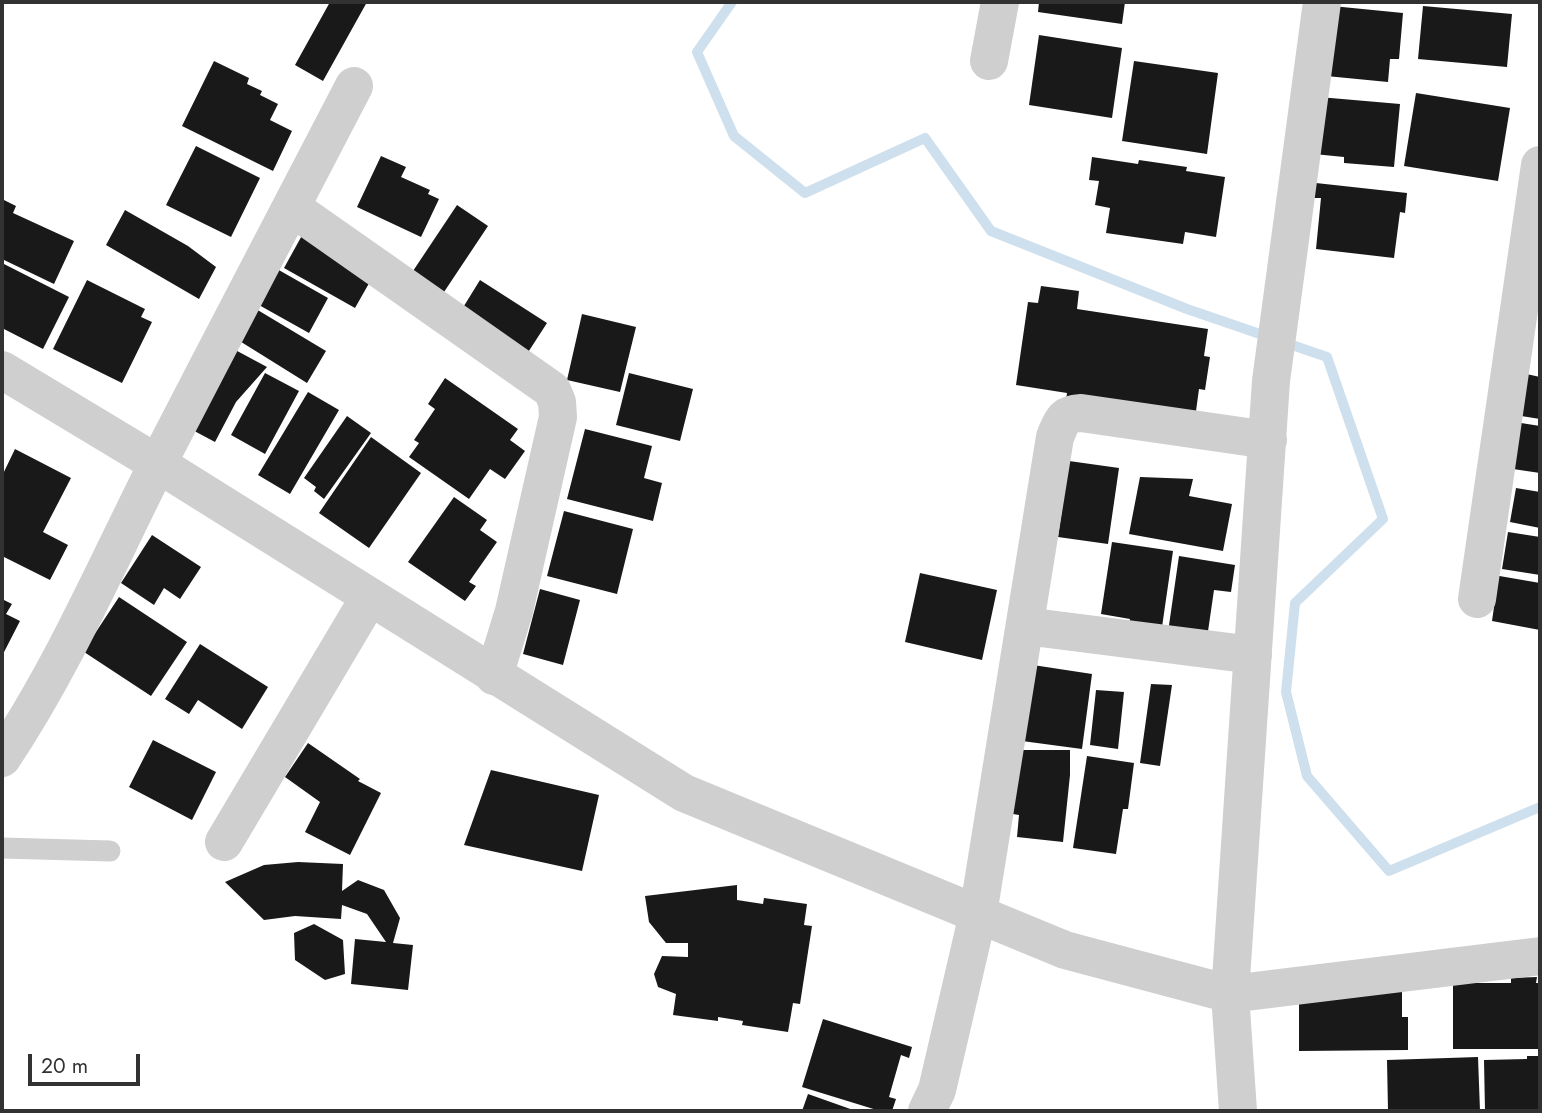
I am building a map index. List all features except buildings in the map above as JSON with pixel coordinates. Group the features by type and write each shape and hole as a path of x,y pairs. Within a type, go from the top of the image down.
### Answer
{"street":[{"path":"989,61 1000,2"},
{"path":"1238,1111 1230,995 1271,382 1322,2"},
{"path":"2,758 90,602 158,464 354,86"},
{"path":"1476,599 1540,165"},
{"path":"291,207 552,390 557,402 558,417 514,611 494,676"},
{"path":"2,370 158,464 684,793 1065,950 1230,995 1540,956"},
{"path":"927,1111 937,1090 978,914 1055,437 1062,420 1070,414 1081,413 1268,440"},
{"path":"224,842 369,598"},
{"path":"1025,626 1253,655"}],"lane":[{"path":"2,848 110,851"}],"waterway":[{"path":"732,2 697,52 734,136 805,193 925,138 991,231 1187,309 1327,357 1383,519 1295,603 1286,692 1307,776 1389,871 1540,807"}]}
